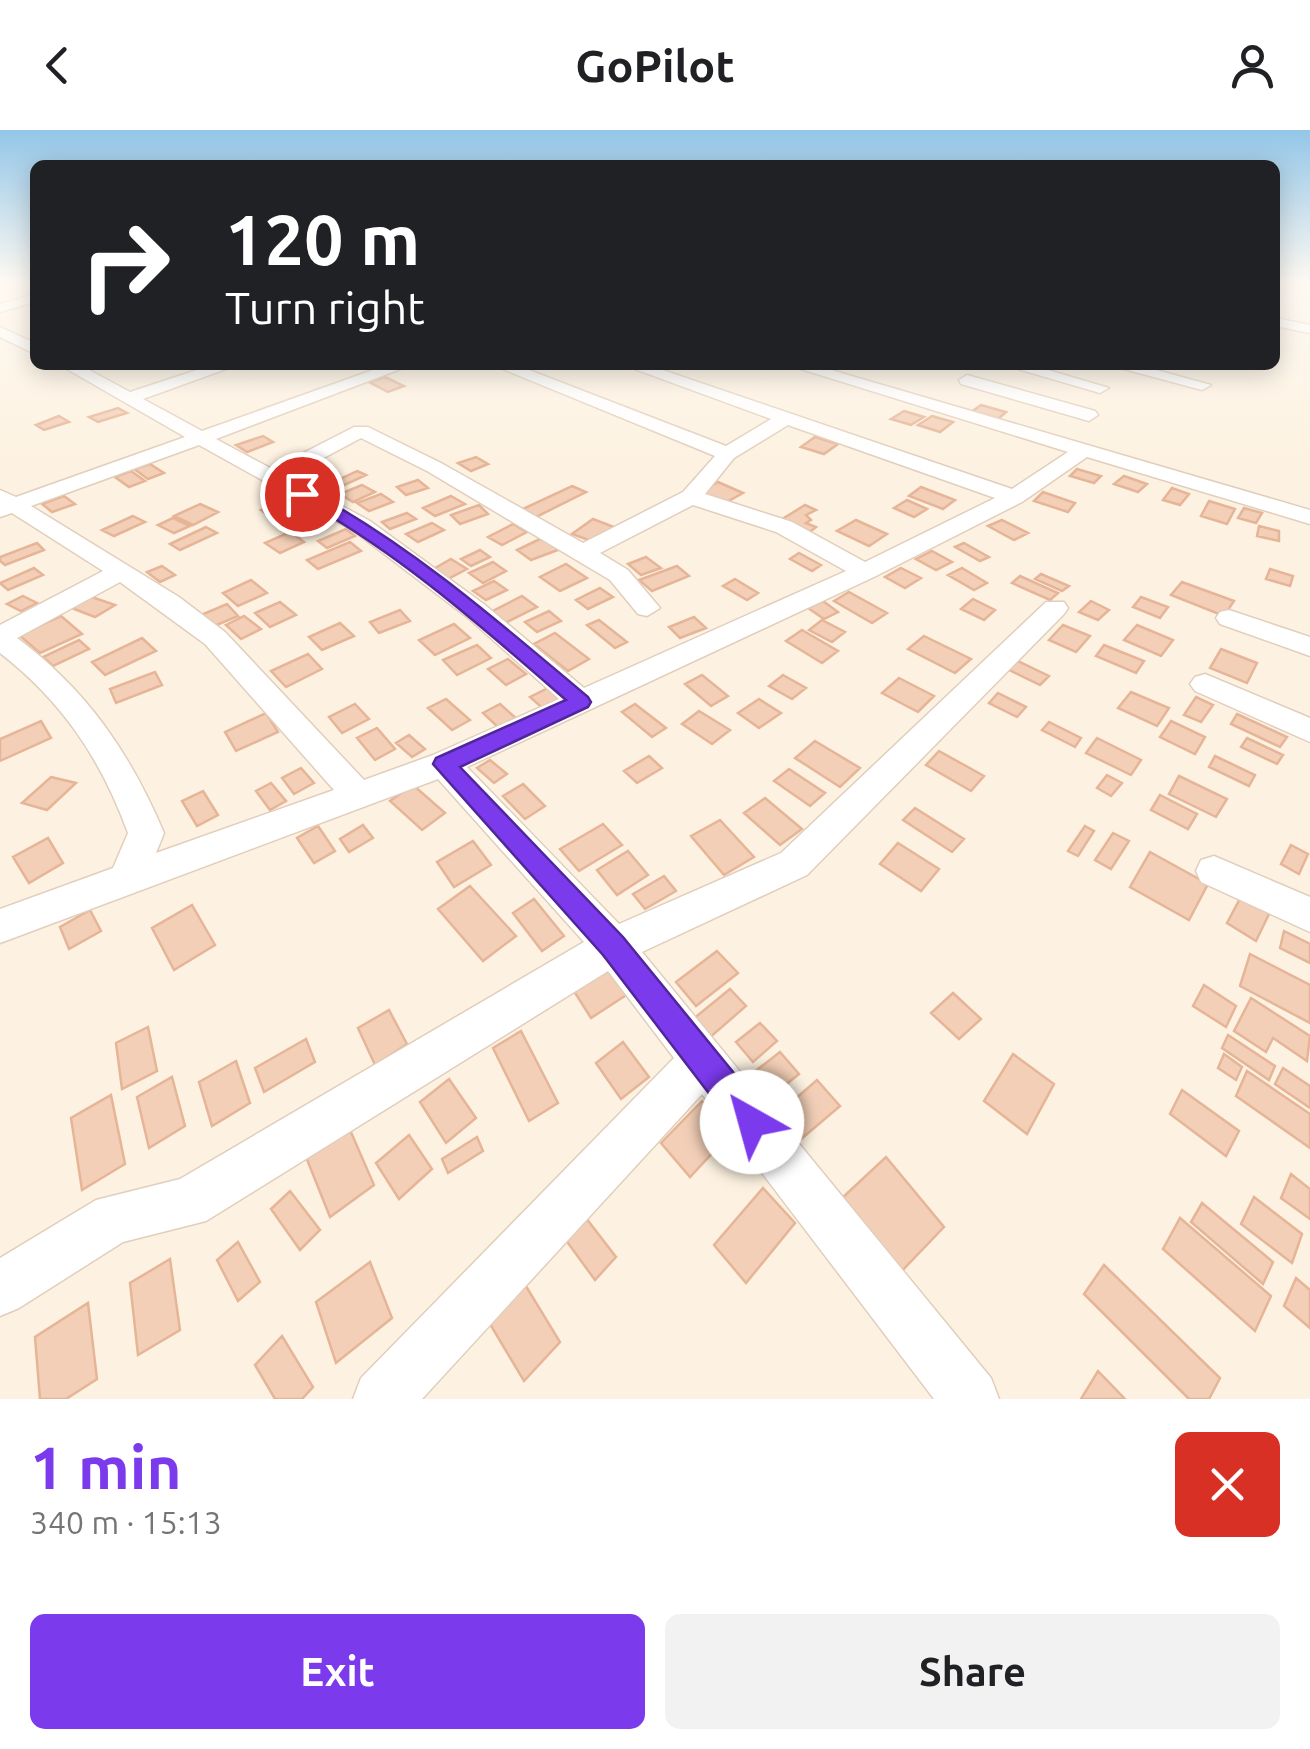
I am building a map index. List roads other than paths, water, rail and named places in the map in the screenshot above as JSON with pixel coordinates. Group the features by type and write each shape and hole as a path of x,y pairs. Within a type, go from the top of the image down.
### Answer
{"street":[{"path":"78,370 362,526 476,611 581,702"},
{"path":"130,396 212,370"},
{"path":"4,504 389,370"},
{"path":"514,370 727,454"},
{"path":"646,370 1014,497"},
{"path":"818,370 1310,517"},
{"path":"926,404 984,370"},
{"path":"1031,370 1100,388"},
{"path":"1138,370 1202,385"},
{"path":"967,380 1089,415"},
{"path":"582,553 691,497 727,454 783,420"},
{"path":"272,478 362,431 434,467 620,575 647,608"},
{"path":"0,926 444,764 866,572 1014,497 1084,450"},
{"path":"691,497 784,527 866,572"},
{"path":"4,504 170,603 215,638 356,794"},
{"path":"120,572 0,638 43,672 92,722 128,781 146,833 127,880"},
{"path":"0,1288 114,1218 188,1203 613,946 794,864 1055,608"},
{"path":"1229,618 1310,647"},
{"path":"1205,684 1310,731"},
{"path":"444,764 613,946 970,1399"},
{"path":"1214,871 1310,915"},
{"path":"382,1399 703,1060"}]}
